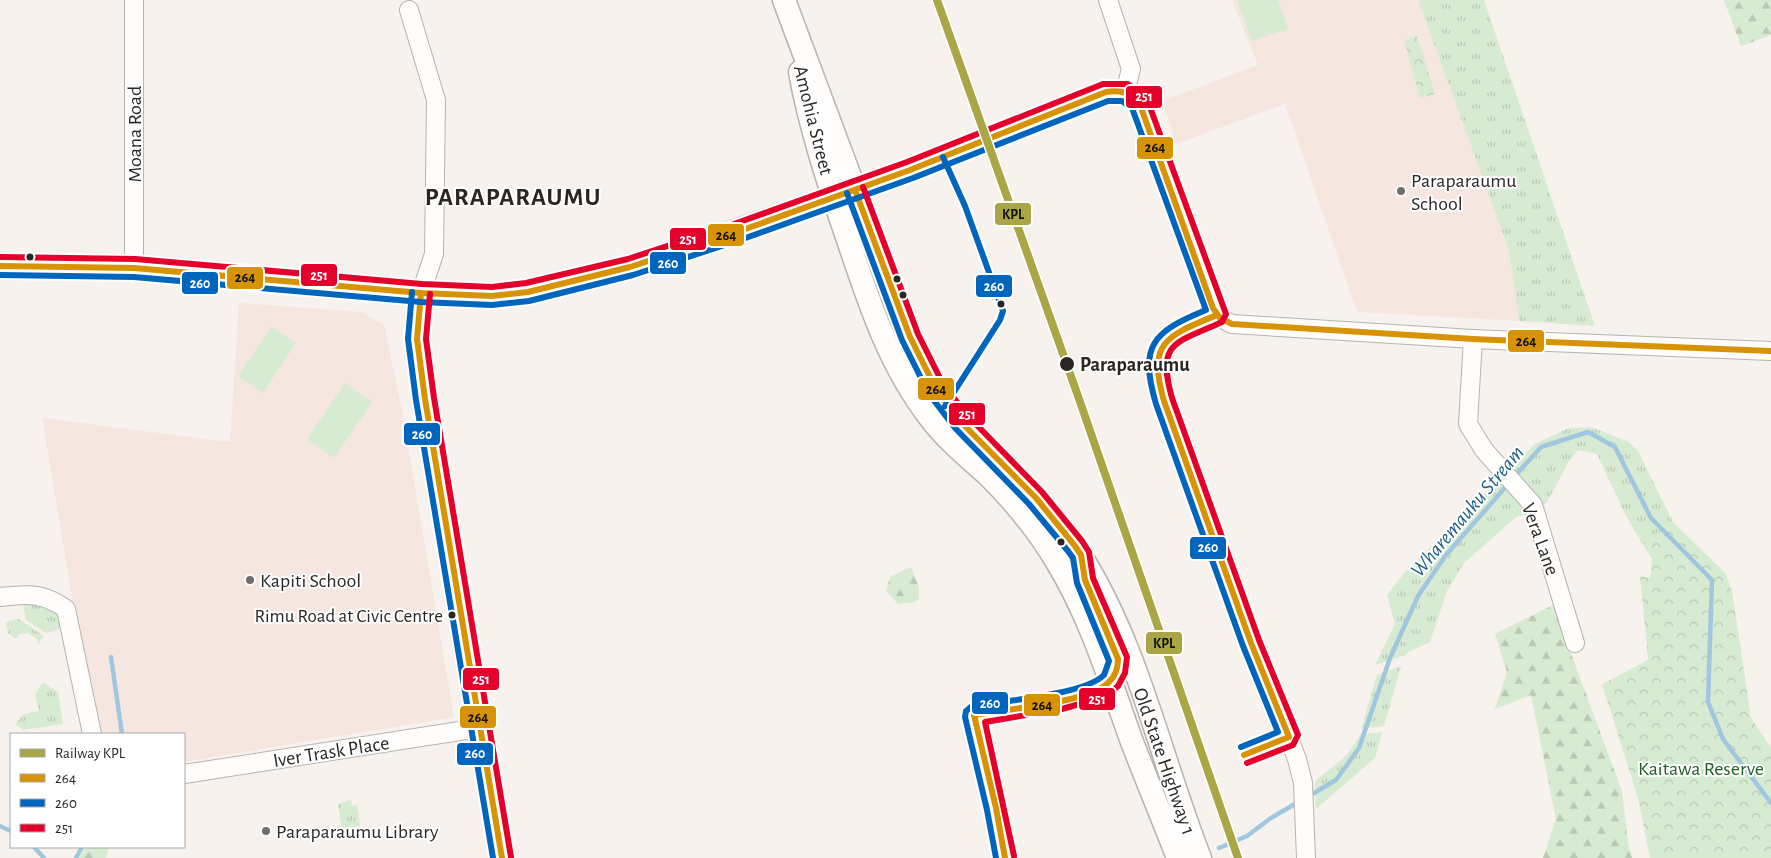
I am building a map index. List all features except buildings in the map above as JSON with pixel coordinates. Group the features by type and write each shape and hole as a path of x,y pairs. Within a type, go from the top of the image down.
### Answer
{"main road":[{"name":"Amohia Street","path":"787,8 910,337 936,388 961,422 1051,515 1081,555"},
{"name":"Amohia Street","path":"787,8 805,98 834,197 871,306 901,375 944,435 988,476 1039,534 1083,610 1110,680"},
{"path":"0,266 134,268 421,293 492,296 544,289 630,267 855,190"},
{"path":"421,293 418,339 425,399 453,556 479,728 502,858"},
{"name":"Old State Highway 1","path":"1081,555 1101,591 1118,628 1188,855"},
{"name":"Old State Highway 1","path":"1110,680 1188,855"}],"street":[{"name":"Moana Road","path":"134,0 134,268"},
{"path":"1108,0 1131,69 1125,92"},
{"path":"409,10 436,100 434,254 421,293"},
{"path":"855,190 1106,92 1125,92 1139,102 1217,315 1238,325 1384,332 1473,339 1771,351"},
{"path":"1217,315 1178,333 1164,342 1156,359 1154,369 1171,422 1251,643 1289,737 1303,783 1306,858"},
{"name":"Vera Lane","path":"1473,339 1468,424 1478,443 1528,498 1536,513 1575,643"},
{"path":"0,597 39,595 53,600 66,609 92,733"},
{"name":"Iver Trask Place","path":"185,774 479,728"}],"shaded area":[{"name":"Paraparaumu School","path":"1232,0 1418,0 1509,250 1519,321 1357,312 1285,104 1176,144 1162,101 1258,65"},
{"name":"Kapiti School","path":"239,303 362,312 384,325 402,410 454,717 185,762 185,733 95,733 42,418 230,442"}],"green space":[{"path":"1237,0 1278,0 1288,29 1252,41"},
{"path":"1418,0 1484,0 1595,326 1519,321 1509,250"},
{"path":"1724,0 1771,0 1771,35 1741,46"},
{"path":"1417,36 1435,94 1420,98 1404,40"},
{"path":"271,327 296,343 263,393 238,376"},
{"path":"345,383 372,402 334,458 307,439"},
{"path":"1591,427 1629,442 1638,451 1673,522 1643,545 1626,516 1597,454 1578,450 1569,461 1547,502 1542,506 1534,493 1521,504 1527,514 1515,518 1464,563 1447,591 1430,642 1408,652 1406,655 1375,665 1395,624 1387,595 1405,572 1535,444 1569,428"},
{"name":"Kaitawa Reserve","path":"1673,522 1725,573 1732,591 1751,718 1771,748 1771,858 1650,858 1638,798 1602,684 1648,660 1640,576 1650,578 1652,559 1643,545"},
{"path":"911,567 919,587 919,599 915,602 898,604 886,591 890,577"},
{"path":"34,602 53,611 64,628 46,633 26,620 23,604"},
{"path":"1553,605 1622,791 1628,842 1632,858 1543,858 1556,819 1531,695 1495,709 1507,672 1495,634"},
{"path":"19,619 44,636 38,645 37,639 28,633 19,634 16,639 8,633 6,622"},
{"path":"1401,666 1384,726 1361,729 1377,675"},
{"path":"43,682 58,692 63,724 23,730 15,724 24,714 39,711 35,694"},
{"path":"1382,732 1375,758 1316,809 1315,781 1347,755 1360,735"},
{"path":"351,800 352,806 357,805 361,831 343,835 338,804"},
{"path":"85,848 109,848 106,858 79,858"}],"waterway":[{"name":"Wharemauku Stream","path":"1514,477 1541,447 1588,432 1615,447 1651,518 1712,580 1708,702 1723,739 1771,803"},
{"name":"Wharemauku Stream","path":"1309,796 1336,780 1359,748 1390,658 1418,596 1446,555 1509,483"},
{"path":"111,657 122,733"},
{"name":"Wharemauku Stream","path":"1219,848 1247,836 1271,818 1300,801"},
{"path":"0,826 10,831"},
{"path":"35,848 44,858"},
{"path":"76,858 81,848"}],"rail line":[{"name":"KPL","path":"937,0 1078,396 1238,858"}],"transit line":[{"name":"251","path":"0,257 135,259 422,284 492,287 526,283 628,259 734,224 907,162 1103,84 1128,84 1147,99 1226,314 1222,322 1182,340 1174,346 1169,354 1167,365 1172,398 1259,640 1298,735 1293,745 1247,763"},
{"name":"264","path":"0,266 134,268 421,293 492,296 528,292 630,267 737,232 910,170 1106,92 1116,91 1124,92 1139,102 1213,308 1220,318 1232,324 1473,339 1771,351"},
{"name":"260","path":"0,275 134,277 421,302 492,305 529,301 633,275 740,240 913,178 1108,101 1122,101 1132,108 1206,310 1173,326 1162,334 1154,344 1150,355 1149,368 1156,404 1243,646 1278,732 1241,747"},
{"name":"260","path":"943,157 965,206 1003,311 1000,320 945,406"},
{"name":"251","path":"863,187 918,334 943,384 968,416 1042,492 1082,541 1089,552 1093,578 1127,657 1125,673 1118,686 1110,693 1097,699 1062,709 985,722 1014,856"},
{"name":"264","path":"855,190 910,337 936,389 961,422 1036,498 1075,546 1081,555 1085,580 1118,659 1117,669 1113,678 1097,690 1083,696 974,715 996,808 1005,858"},
{"name":"260","path":"847,193 902,340 929,394 955,428 1029,504 1073,558 1077,583 1109,661 1104,675 1094,682 1079,688 1042,696 972,706 966,711 965,717 987,810 996,858"},
{"name":"260","path":"412,292 408,339 416,400 493,858"},
{"name":"264","path":"421,293 417,339 425,399 502,858"},
{"name":"251","path":"430,294 426,339 434,398 511,857"},
{"name":"264","path":"1217,315 1173,336 1160,353 1158,366 1159,381 1164,401 1251,643 1289,737 1244,755"}],"place":[{"name":"Paraparaumu School","path":"1401,191"},
{"name":"Paraparaumu","path":"1067,364"},
{"name":"Kapiti School","path":"250,580"},
{"name":"Rimu Road at Civic Centre","path":"452,615"},
{"name":"Paraparaumu Library","path":"266,831"}],"district":[{"name":"PARAPARAUMU","path":"513,196"}]}
